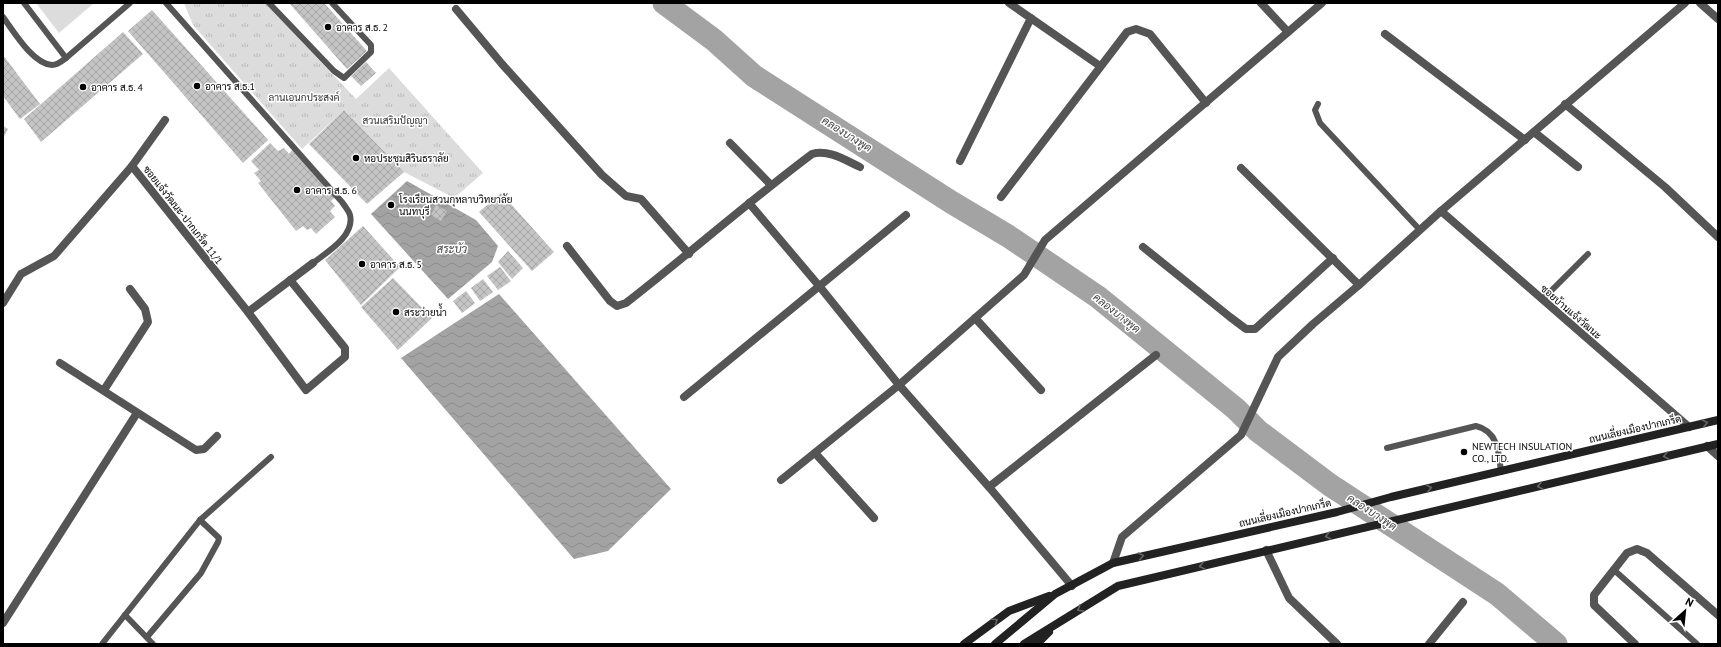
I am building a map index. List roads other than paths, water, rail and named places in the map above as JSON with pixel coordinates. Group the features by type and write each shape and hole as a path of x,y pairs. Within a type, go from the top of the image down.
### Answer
{"main road":[{"name":"ถนนเลี่ยงเมืองปากเกร็ด","path":"995,644 1055,594 1113,563 1336,512 1391,497 1718,420"},
{"path":"1024,644 1118,586 1718,444"},
{"path":"964,644 1009,611 1055,594"},
{"path":"1037,644 1058,622"}],"street":[{"path":"1009,3 1100,66"},
{"path":"1261,3 1288,32"},
{"path":"781,480 898,385 1024,275 1045,240 1322,3"},
{"path":"1113,563 1122,537 1241,435 1278,357 1313,324 1359,285 1441,211 1685,3"},
{"path":"1700,3 1718,19"},
{"path":"456,9 602,175 626,196 641,199 689,254"},
{"path":"960,162 1031,18"},
{"path":"1001,197 1127,32 1136,29 1150,34 1206,103"},
{"path":"1385,34 1525,140"},
{"path":"1565,104 1665,187 1718,237"},
{"path":"132,166 165,120"},
{"path":"1534,132 1578,167"},
{"path":"730,143 771,185"},
{"path":"567,246 610,301 618,306 626,303 689,254 771,185 812,154 819,152 828,153 860,167"},
{"name":"ซอยแจ้งวัฒนะ-ปากเกร็ด 11/1","path":"3,303 21,274 54,256 132,166 248,312 306,390 345,358 346,354 345,348 290,280"},
{"path":"1241,168 1359,285"},
{"path":"749,204 820,286 898,385 989,487 1072,586"},
{"name":"ซอยบ้านแจ้งวัฒนะ","path":"1441,211 1689,427"},
{"path":"684,397 906,215"},
{"path":"1143,247 1246,329 1255,329 1333,258"},
{"path":"248,312 313,263"},
{"path":"104,390 148,322 145,309 130,289"},
{"path":"975,318 1041,390"},
{"path":"989,487 1156,354"},
{"path":"60,363 196,450 204,449 217,436"},
{"path":"3,623 137,413"},
{"path":"1707,446 1718,456"},
{"path":"815,452 874,518"},
{"path":"1635,644 1594,605 1594,595 1627,553 1637,549 1647,553 1718,615"},
{"path":"1266,550 1289,598 1337,644"},
{"path":"1429,644 1463,602"}],"lane":[{"path":"24,3 66,58"},
{"path":"3,17 34,57 52,65 59,63 66,58 130,3"},
{"path":"166,3 336,196 350,215 349,231 339,242 313,263"},
{"path":"269,3 334,71 344,78 371,52 371,45 332,3"},
{"path":"1318,104 1315,110 1320,123 1420,230"},
{"path":"1542,300 1588,254"},
{"path":"1387,448 1476,426 1484,428 1491,433 1498,447 1501,472"},
{"path":"102,644 200,520 271,457"},
{"path":"147,637 201,573 218,542 219,538 216,534 200,520"},
{"path":"1614,570 1697,644"},
{"path":"125,615 153,644"}],"water":[{"name":"สระบัว","path":"407,181 476,220 498,246 492,262 448,299 371,214"},
{"path":"499,294 671,489 608,551 574,559 401,358"}],"waterway":[{"name":"คลองบางพูด","path":"664,3 714,40 754,76 951,202 1008,236 1098,297 1236,409 1258,431 1330,485 1497,594 1556,644"}],"place":[{"name":"อาคาร ส.ธ. 2","path":"328,27"},
{"name":"อาคาร ส.ธ.1","path":"197,86"},
{"name":"อาคาร ส.ธ. 4","path":"83,87"},
{"name":"หอประชุมสิรินธราลัย","path":"356,158"},
{"name":"อาคาร ส.ธ. 6","path":"297,190"},
{"name":"โรงเรียนสวนกุหลาบวิทยาลัย นนทบุรี","path":"391,205"},
{"name":"อาคาร ส.ธ. 5","path":"362,264"},
{"name":"สระว่ายน้ำ","path":"396,312"},
{"name":"NEWTECH INSULATION CO., LTD.","path":"1464,452"}],"park label":[{"name":"ลานเอนกประสงค์","path":"304,97"},
{"name":"สวนเสริมปัญญา","path":"395,120"}]}
